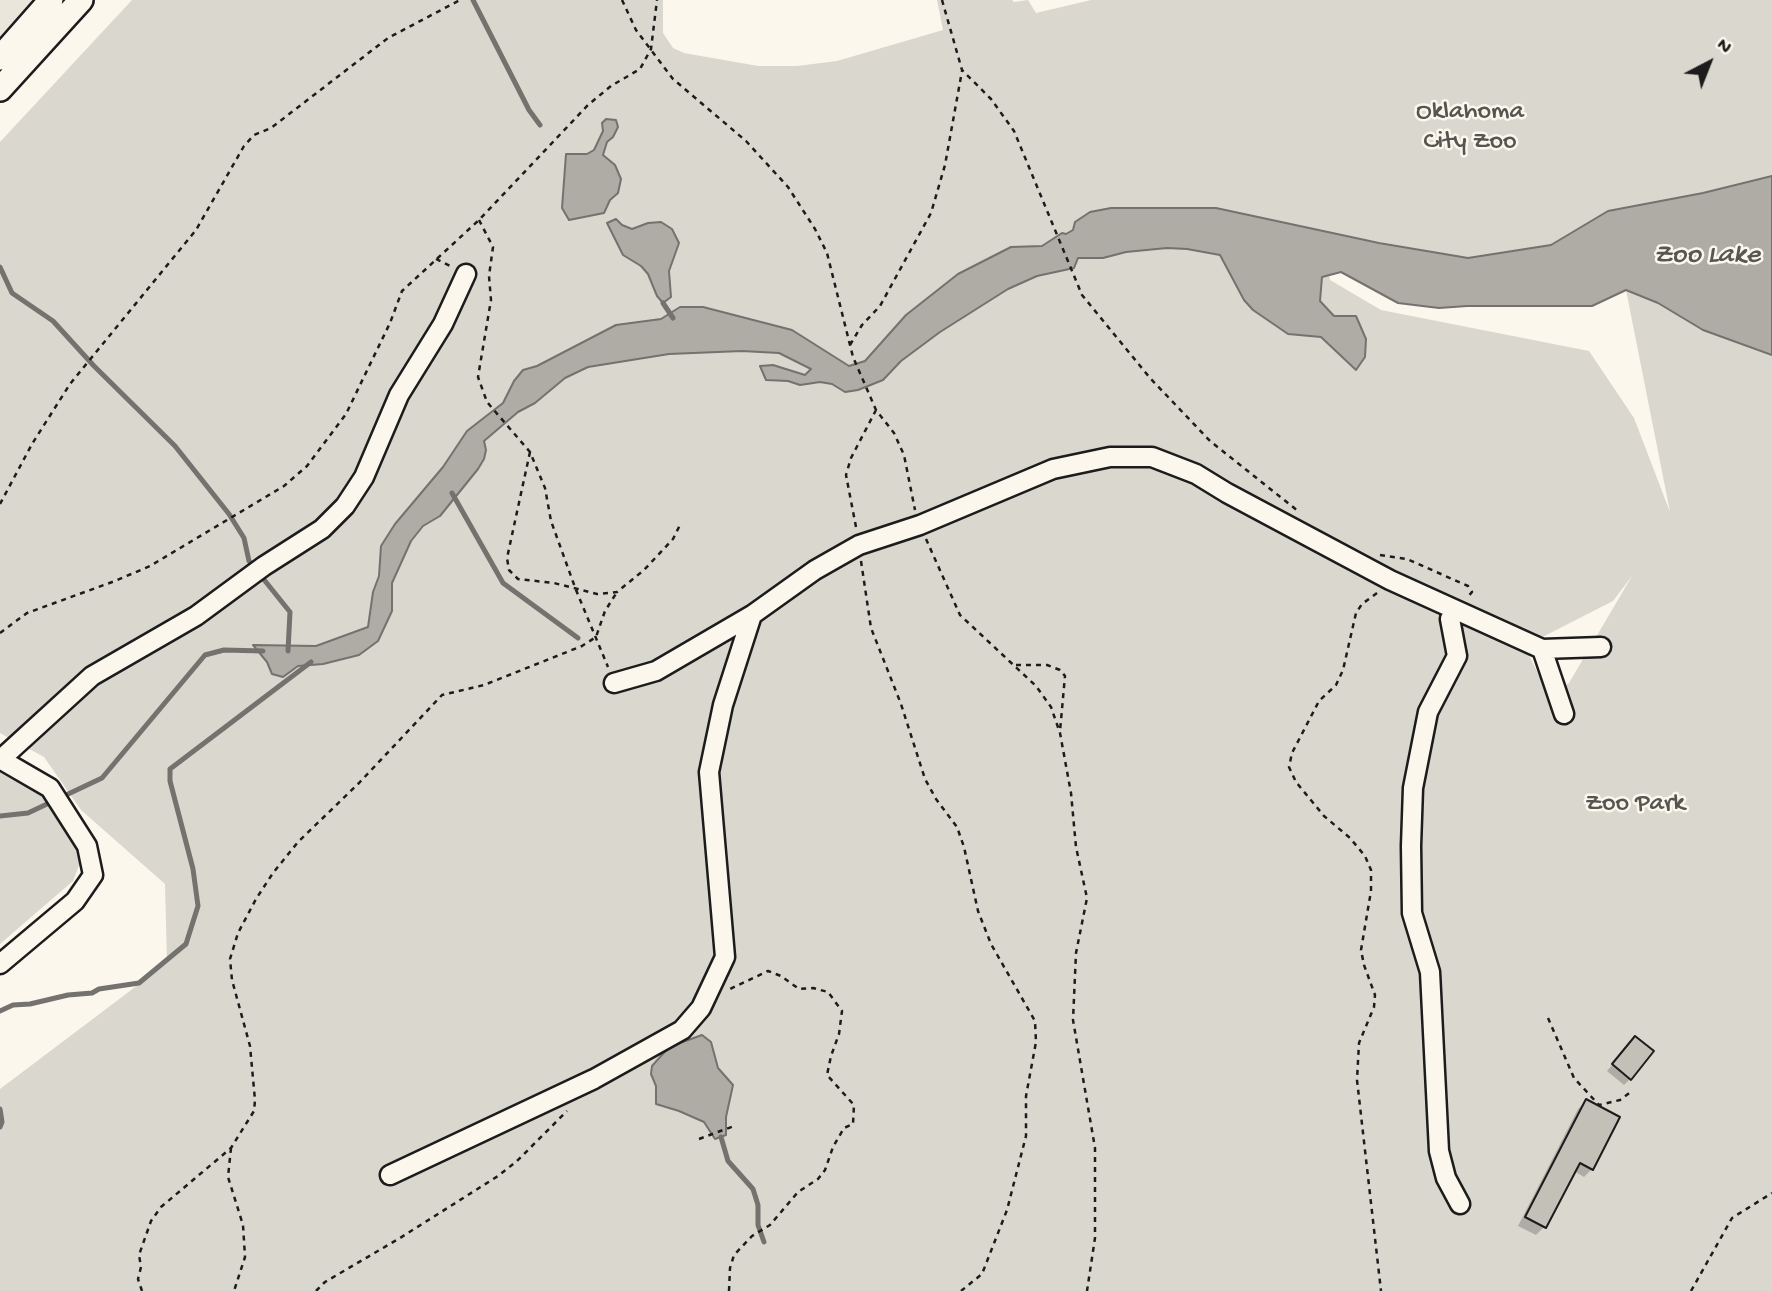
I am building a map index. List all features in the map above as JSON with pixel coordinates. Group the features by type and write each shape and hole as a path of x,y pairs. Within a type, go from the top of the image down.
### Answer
{"main road":[{"path":"0,89 9,50 51,0"},
{"path":"9,50 80,0"}],"street":[{"path":"0,964 75,901 93,875 87,846 50,788 1,759 92,676 196,615 264,566 323,529 345,506 364,477 399,395 443,324 466,274"},
{"path":"614,683 656,671 752,615 814,570 859,545 920,525 1053,469 1110,457 1152,457 1196,474 1390,580 1542,649 1601,647"},
{"path":"1457,611 1450,619 1457,656 1428,712 1413,788 1411,846 1412,913 1430,972 1439,1150 1446,1178 1460,1204"},
{"path":"390,1175 594,1079 682,1030 701,1008 725,957 709,772 723,705 752,615"},
{"path":"1542,649 1564,714"}],"path":[{"path":"0,504 32,444 70,384 196,230 244,146 254,135 271,128 388,38 460,0"},
{"path":"622,0 636,30 673,79 746,141 788,187 815,229 827,253 853,357 877,410 894,433 904,455 912,502 920,525 960,615 1037,686 1051,707 1060,733 1071,793 1076,847 1087,898 1076,953 1073,1020 1095,1148 1095,1238 1087,1291"},
{"path":"0,633 27,613 115,582 150,566 284,486 307,466 346,414 390,323 402,291 479,220 588,105 611,86 640,69 651,49 657,0"},
{"path":"850,345 862,325 880,306 931,213 945,165 962,70 942,0"},
{"path":"962,70 991,99 1014,131 1072,274 1082,295 1105,326 1202,432 1306,517"},
{"path":"479,220 493,247 489,276 491,300 478,377 487,402 530,452 545,488 551,521 576,590 614,683"},
{"path":"877,410 851,458 846,475 871,628 901,704 925,779 957,827 978,911 991,944 1035,1021 1036,1042 1026,1096 1026,1136 1007,1210 982,1274 961,1291"},
{"path":"530,452 510,538 507,558 509,570 518,579 554,583 597,594 617,592"},
{"path":"142,1291 138,1279 141,1268 139,1255 151,1221 161,1207 231,1148 254,1111 250,1046 232,980 230,959 256,899 273,873 298,842 359,783 442,695 484,685 519,672 582,646 596,637 617,592 652,562 673,539 680,524"},
{"path":"1378,554 1407,559 1468,586 1472,592 1457,611"},
{"path":"1381,1291 1357,1080 1359,1043 1374,1007 1375,995 1361,950 1371,891 1371,870 1365,856 1350,838 1324,816 1296,782 1289,767 1292,753 1319,701 1336,685 1343,670 1356,613 1362,604 1390,580"},
{"path":"1016,666 1047,666 1060,670 1065,676 1060,733"},
{"path":"729,989 768,971 781,976 799,989 813,988 828,992 842,1011 839,1034 827,1075 854,1105 853,1124 844,1128 833,1147 825,1170 818,1179 798,1192 767,1226 753,1235 734,1255 730,1268 729,1291"},
{"path":"1548,1018 1574,1078 1599,1105 1620,1100 1632,1091"},
{"path":"316,1291 325,1282 498,1176 517,1161 569,1109"},
{"path":"699,1139 733,1126"},
{"path":"231,1148 228,1177 243,1225 245,1257 234,1291"},
{"path":"1691,1291 1732,1218 1772,1193"}],"shaded area":[{"path":"0,0 35,0 0,38"}],"green space":[{"path":"132,0 663,0 663,33 673,48 684,53 758,66 797,66 837,61 943,30 937,0 1028,0 1036,13 1091,0 1772,0 1772,176 1703,193 1608,211 1551,245 1468,258 1324,232 1330,280 1381,310 1589,351 1634,418 1670,512 1626,290 1661,305 1703,330 1772,355 1772,1291 0,1291 0,1089 167,963 165,884 81,810 44,757 0,733 0,142","holes":["1632,576 1569,683 1549,696 1528,653 1519,649 1613,601"]},
{"path":"0,762 41,785 77,845 80,863 73,881 0,944"}],"water":[{"path":"606,119 616,120 618,127 607,142 603,155 615,165 621,179 618,193 610,200 604,213 569,220 562,208 566,154 587,154 594,150 603,131 602,123"},
{"name":"Zoo Lake","path":"1772,176 1772,355 1703,330 1658,303 1626,290 1592,306 1439,308 1398,303 1341,272 1322,277 1320,301 1334,316 1356,316 1366,339 1365,357 1356,370 1321,337 1288,334 1253,310 1244,300 1220,255 1167,248 1126,252 1103,258 1078,258 1074,268 1037,276 1008,289 940,332 901,361 883,380 858,390 845,392 832,384 820,382 800,385 788,381 766,380 760,366 773,365 805,375 811,369 779,353 742,351 669,354 588,367 565,378 484,441 486,450 478,469 440,516 423,526 411,541 392,583 392,611 378,641 359,655 323,664 298,666 283,677 272,674 267,662 253,645 316,646 368,627 373,592 379,576 381,546 395,524 443,467 467,431 503,403 523,370 537,366 616,325 661,319 680,307 703,307 792,330 849,366 865,361 906,315 958,274 1011,247 1042,246 1062,233 1073,230 1075,222 1090,212 1111,208 1216,208 1379,243 1468,258 1551,245 1608,211 1703,193"},
{"path":"616,219 632,229 661,222 672,229 679,243 669,271 671,297 663,303 657,296 648,274 641,266 623,255 607,223"},
{"path":"702,1035 711,1042 718,1068 733,1085 726,1117 726,1135 715,1139 704,1122 656,1104 656,1086 651,1074 652,1066 669,1047"}],"building":[{"path":"1635,1036 1654,1051 1631,1080 1612,1064"},
{"path":"1586,1099 1620,1117 1593,1170 1580,1163 1546,1228 1525,1217"}],"waterway":[{"path":"473,0 529,110 540,125"},
{"path":"0,267 12,293 53,321 175,446 229,514 244,538 249,561 290,612 288,651"},
{"path":"663,303 673,318"},
{"path":"452,493 503,583 578,638"},
{"path":"0,816 28,813 102,778 205,655 224,650 263,651"},
{"path":"0,1011 13,1005 139,983 186,944 198,906 193,869 170,781 170,769 311,662"},
{"path":"0,1109 0,1127"},
{"path":"721,1137 728,1161 753,1189 758,1205 758,1225 764,1242"}],"park label":[{"name":"Oklahoma City Zoo","path":"1470,128"},
{"name":"Zoo Park","path":"1635,805"}]}
